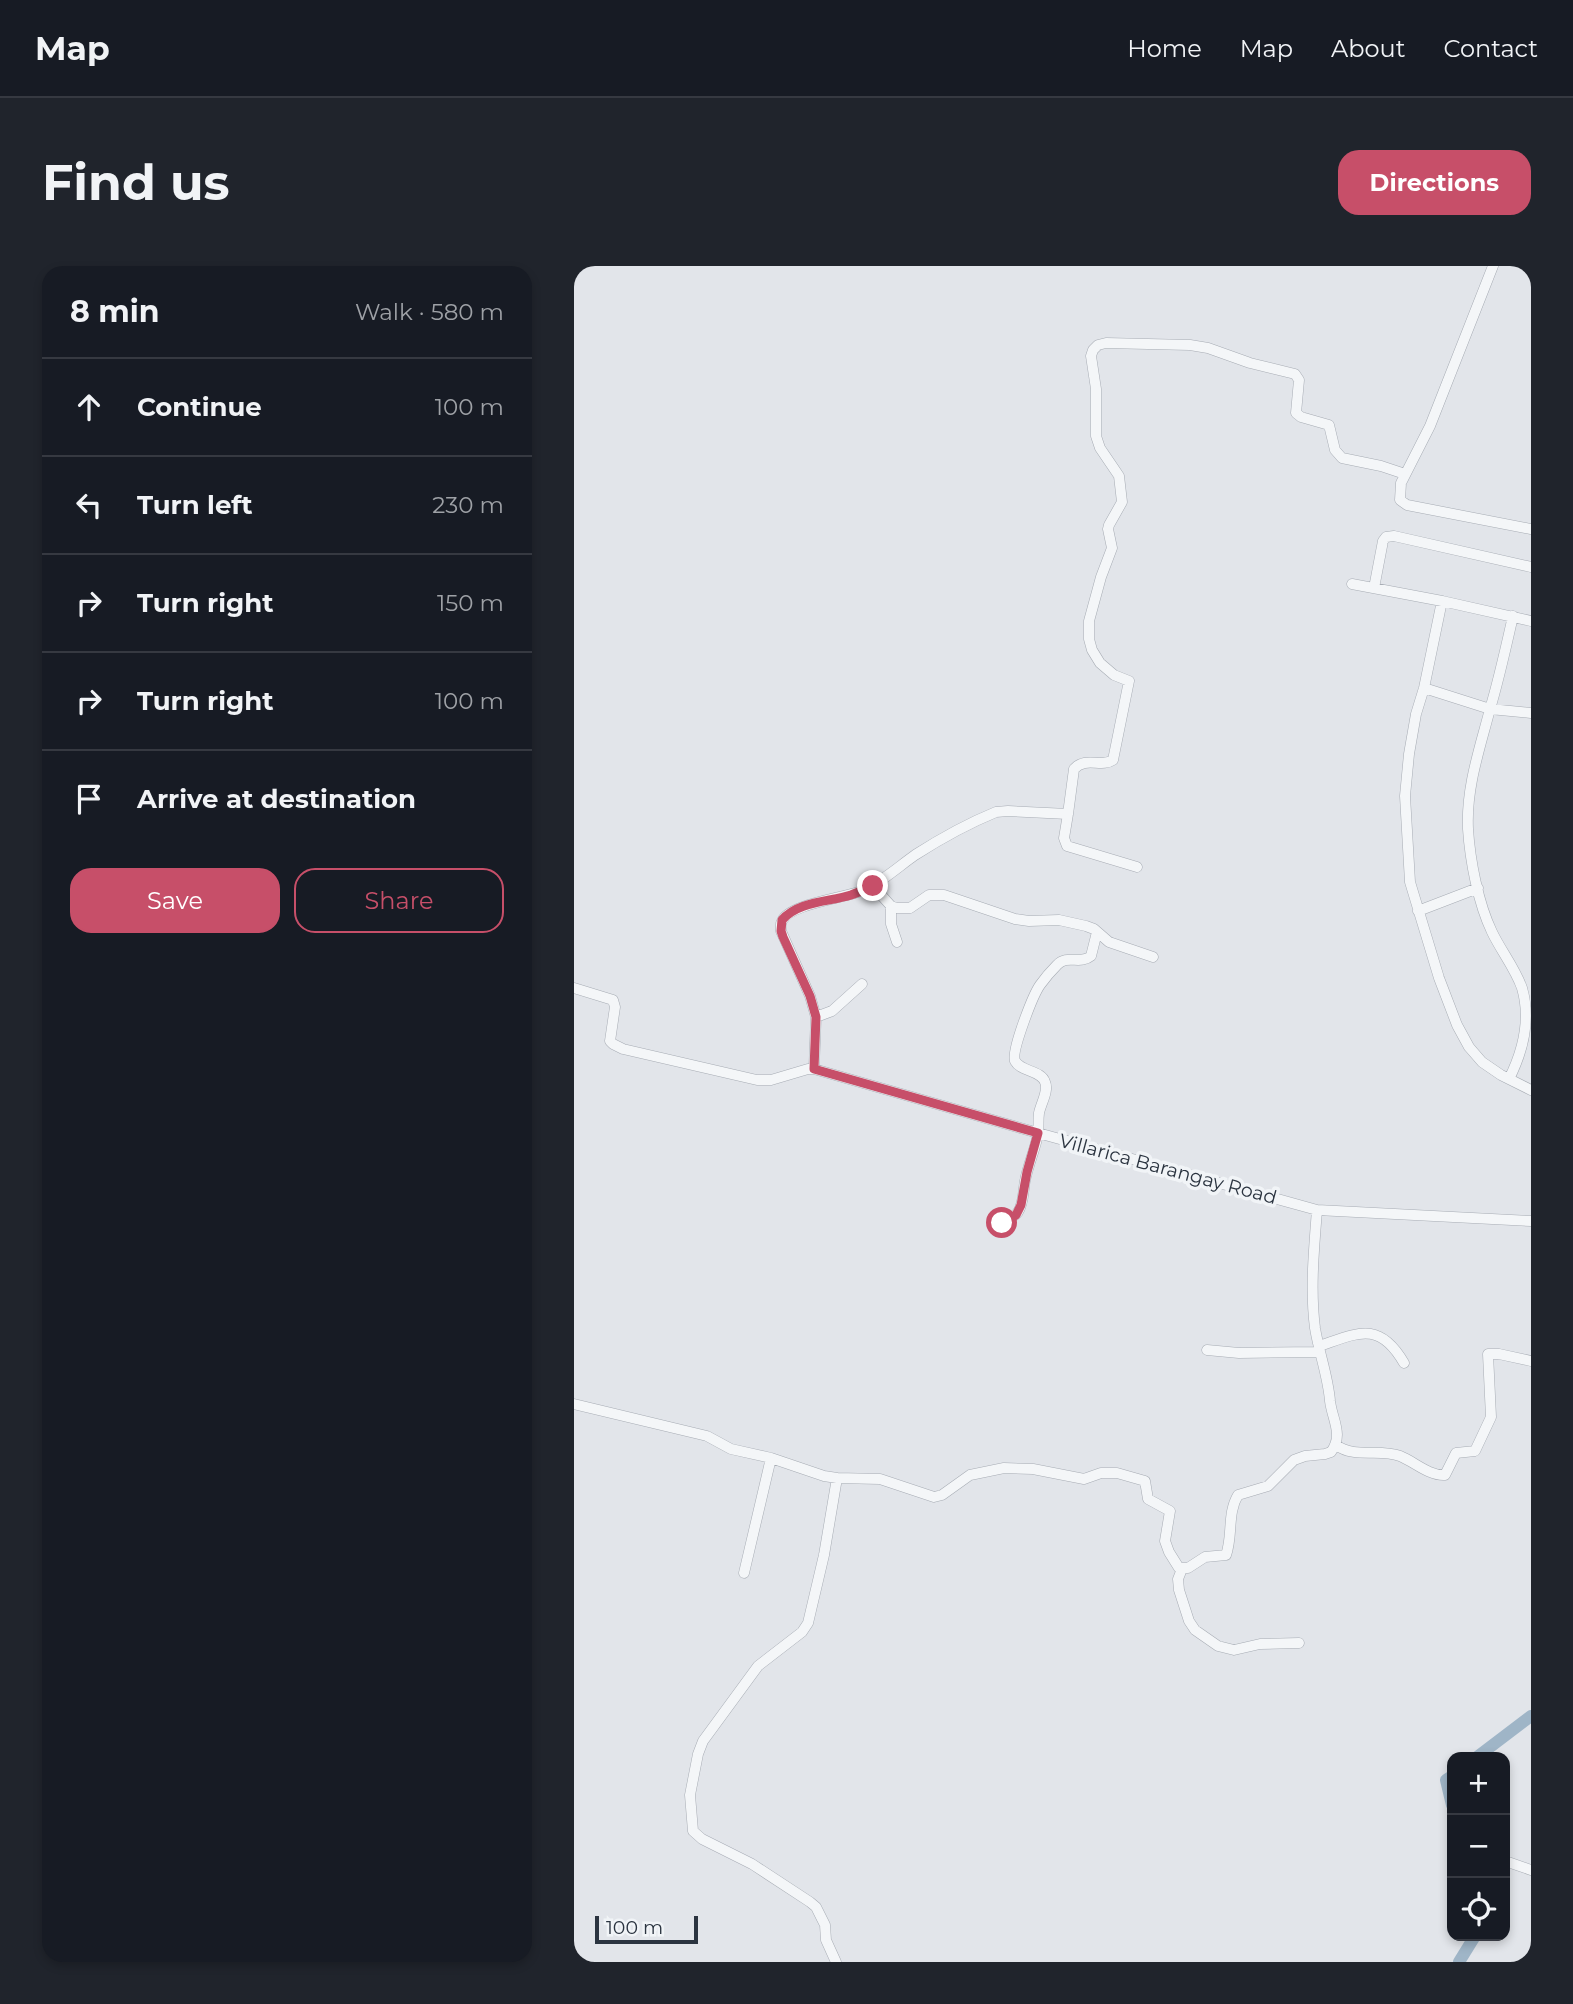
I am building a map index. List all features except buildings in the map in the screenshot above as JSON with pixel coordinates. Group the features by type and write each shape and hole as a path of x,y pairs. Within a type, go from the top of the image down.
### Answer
{"street":[{"path":"1493,266 1430,426 1405,474 1399,491 1400,500 1403,503 1531,529"},
{"path":"1137,867 1067,846 1064,838 1074,769 1083,762 1110,763 1113,760 1129,684 1127,679 1114,676 1100,663 1088,639 1089,621 1112,548 1108,529 1122,502 1119,476 1100,448 1096,436 1096,389 1091,356 1093,350 1106,343 1189,345 1208,348 1250,363 1295,374 1299,380 1296,413 1329,425 1338,455 1405,474"},
{"path":"1374,589 1386,537 1394,536 1531,567"},
{"path":"1352,584 1531,621"},
{"path":"1442,601 1414,727 1405,796 1410,882 1439,978 1457,1025 1469,1047 1482,1062 1531,1090"},
{"path":"1509,1079 1525,1042 1527,1002 1491,929 1470,853 1468,825 1470,792 1477,753 1513,617"},
{"path":"1424,688 1490,709 1531,713"},
{"path":"814,1069 816,1017 810,996 783,937 782,920 794,911 873,886 916,855 996,812 1068,814"},
{"path":"873,886 891,906 891,924 897,942"},
{"path":"1418,911 1478,888"},
{"path":"891,906 910,908 925,895 944,895 1015,919 1066,921 1086,926 1109,942 1153,957"},
{"path":"997,1228 1004,1220 1016,1215 1021,1205 1046,1084 1040,1076 1016,1063 1015,1052 1030,1004 1041,983 1061,961 1088,959 1095,947 1097,932"},
{"path":"816,1017 832,1012 862,984"},
{"name":"Villarica Barangay Road","path":"574,988 613,1000 615,1007 610,1041 617,1047 757,1080 771,1080 814,1069 1317,1210 1531,1221"},
{"path":"1182,1569 1205,1557 1226,1555 1233,1504 1238,1495 1268,1486 1294,1460 1331,1452 1336,1445 1337,1426 1330,1404 1328,1378 1315,1326 1313,1292 1317,1210"},
{"path":"1207,1350 1239,1353 1319,1349 1353,1335 1376,1334 1391,1345 1404,1363"},
{"path":"1336,1445 1353,1452 1401,1456 1430,1472 1445,1475 1456,1453 1475,1451 1488,1424 1492,1411 1488,1354 1531,1361"},
{"path":"574,1404 707,1436 731,1449 837,1478 880,1479 934,1497 942,1495 970,1475 1004,1468 1033,1469 1084,1479 1107,1472 1132,1476 1146,1481 1148,1499 1170,1511 1166,1541 1175,1562 1182,1569"},
{"path":"744,1573 771,1458"},
{"path":"836,1962 826,1940 822,1917 810,1902 752,1864 718,1848 692,1831 690,1795 703,1741 758,1666 806,1628 824,1555 837,1478"},
{"path":"1182,1569 1178,1579 1179,1590 1189,1621 1195,1630 1218,1646 1234,1650 1261,1644 1299,1643"},
{"path":"1510,1863 1531,1870"}],"waterway":[{"path":"1484,1752 1531,1716"},
{"path":"1447,1779 1447,1784"},
{"path":"1459,1962 1472,1941"}],"route":[{"path":"873,886 794,911 782,920 783,937 810,996 816,1017 814,1069 1038,1133 1021,1205 1016,1215 1002,1223"}]}
